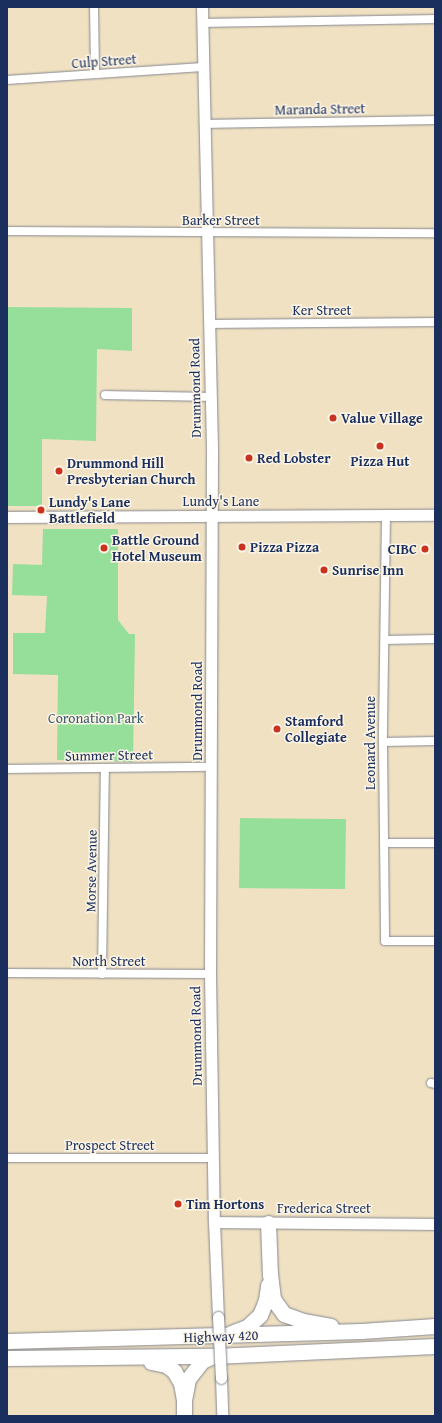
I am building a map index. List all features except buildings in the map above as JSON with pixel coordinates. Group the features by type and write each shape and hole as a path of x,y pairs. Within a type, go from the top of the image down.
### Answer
{"highway":[{"path":"268,1223 270,1274 273,1299 284,1314 304,1321 361,1332"},
{"path":"224,1336 247,1327 260,1315 266,1300 270,1274"},
{"name":"Highway 420","path":"7,1341 361,1332 435,1326"},
{"name":"Highway 420","path":"7,1358 214,1356 435,1346"},
{"path":"184,1400 188,1379 202,1362 214,1356"},
{"path":"122,1357 166,1365 178,1376 181,1383 184,1400 184,1416"}],"main road":[{"name":"Drummond Road","path":"202,7 206,233 211,396 212,515 210,974 214,1222 222,1416"},
{"name":"Lundy's Lane","path":"7,517 435,515"},
{"name":"Frederica Street","path":"214,1222 435,1224"}],"street":[{"path":"94,7 95,74"},
{"path":"203,23 435,19"},
{"name":"Culp Street","path":"7,80 203,67"},
{"name":"Maranda Street","path":"205,124 435,120"},
{"name":"Barker Street","path":"7,231 435,233"},
{"name":"Ker Street","path":"209,324 435,322"},
{"path":"105,395 211,396"},
{"name":"Leonard Avenue","path":"386,515 383,742 385,941 435,941"},
{"path":"384,640 435,639"},
{"path":"383,742 435,741"},
{"name":"Summer Street","path":"7,769 211,767"},
{"name":"Morse Avenue","path":"102,974 106,768"},
{"path":"384,843 435,843"},
{"name":"North Street","path":"7,973 210,974"},
{"name":"Prospect Street","path":"7,1158 213,1158"}],"green space":[{"path":"7,307 132,308 132,351 97,349 96,441 42,439 42,506 7,506"},
{"name":"Coronation Park","path":"43,529 118,529 118,620 129,634 135,634 133,762 57,760 58,675 13,674 13,633 45,633 47,596 12,595 13,564 42,565"},
{"path":"240,818 346,819 345,889 239,888"}],"place":[{"name":"Value Village","path":"333,418"},
{"name":"Pizza Hut","path":"380,446"},
{"name":"Red Lobster","path":"249,458"},
{"name":"Drummond Hill Presbyterian Church","path":"59,471"},
{"name":"Lundy's Lane Battlefield","path":"41,510"},
{"name":"Pizza Pizza","path":"242,547"},
{"name":"Battle Ground Hotel Museum","path":"104,548"},
{"name":"CIBC","path":"425,549"},
{"name":"Sunrise Inn","path":"324,570"},
{"name":"Stamford Collegiate","path":"277,729"},
{"name":"Tim Hortons","path":"178,1204"}]}
